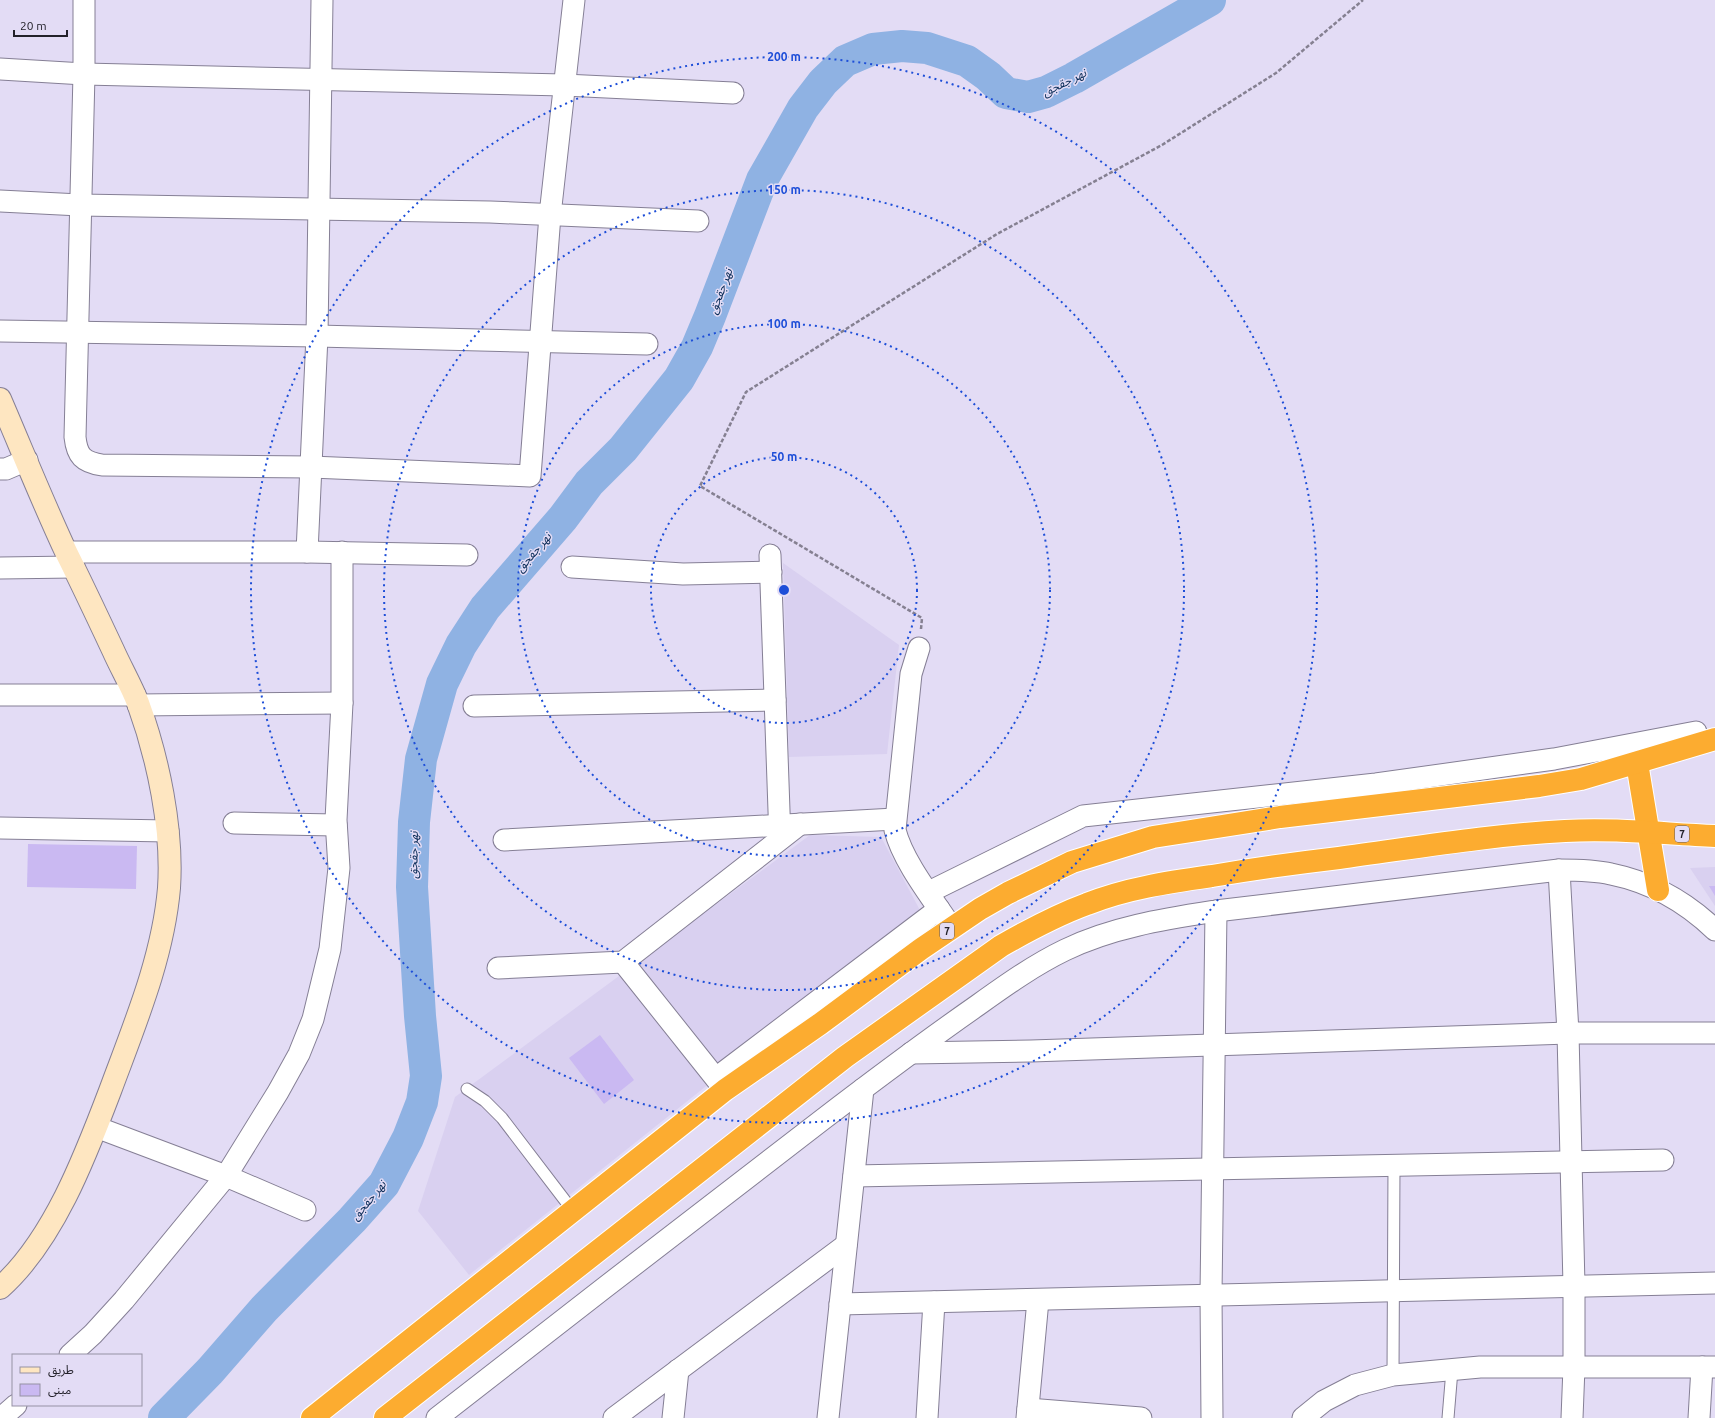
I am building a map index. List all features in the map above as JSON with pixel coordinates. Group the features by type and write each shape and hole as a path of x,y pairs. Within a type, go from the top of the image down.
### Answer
{"highway":[{"name":"7","path":"312,1418 573,1211 721,1084 820,1024 921,948 1008,893 1048,873 1072,862 1153,837 1280,817 1539,786 1581,779 1637,763 1705,735"},
{"path":"1637,763 1658,890"},
{"name":"7","path":"385,1418 845,1057 1001,946 1028,930 1058,916 1088,903 1120,893 1172,882 1283,865 1483,839 1564,831 1649,832 1715,836"}],"street":[{"path":"84,0 84,74 74,437 78,452 85,460 92,464 102,465 311,467 530,476 550,215 574,0"},
{"path":"307,552 317,336 322,0"},
{"path":"0,69 84,74 564,85 732,93"},
{"path":"0,201 80,205 490,212 698,221"},
{"path":"0,331 317,336 647,344"},
{"path":"0,399 70,560 136,700 152,750 168,831 170,862 165,917 158,948 139,1009 96,1127 71,1184 47,1228 14,1275 0,1288"},
{"path":"0,469 6,469 27,460"},
{"path":"0,568 70,560 307,552 467,555"},
{"path":"71,1354 124,1300 226,1176 278,1092 299,1054 313,1019 330,950 339,868 336,825 342,703 342,552"},
{"path":"572,567 683,574 770,563 775,700 787,829"},
{"path":"919,648 911,674 895,830 913,868 952,928"},
{"path":"0,695 136,700 342,703"},
{"path":"474,706 775,700"},
{"path":"623,962 721,1084 934,901 1083,816 1376,784 1554,759 1705,735"},
{"path":"504,840 787,829 895,819"},
{"path":"234,823 336,825"},
{"path":"0,828 168,831"},
{"path":"498,968 623,962 787,829"},
{"path":"1559,870 1568,1032 1574,1286 1574,1367 1572,1418"},
{"path":"437,1418 911,1053 1043,961 1068,948 1091,939 1168,919 1216,911 1559,870 1592,871 1611,874 1658,890 1684,904 1715,930"},
{"path":"1212,1418 1211,1294 1214,1169 1216,911"},
{"path":"911,1053 1031,1051 1568,1032 1715,1033"},
{"path":"828,1418 863,1089"},
{"path":"96,1127 226,1176 305,1210"},
{"path":"854,1176 1662,1160"},
{"path":"614,1418 846,1245"},
{"path":"840,1304 1715,1283"},
{"path":"1038,1300 1028,1414 1141,1418"},
{"path":"927,1418 934,1302"},
{"path":"1303,1418 1324,1410 1355,1385 1393,1375 1480,1367 1709,1367 1699,1418"},
{"path":"673,1418 678,1370"},
{"path":"1,1418 15,1406"}],"lane":[{"path":"467,1089 485,1101 502,1118 573,1211"},
{"path":"1393,1375 1394,1166"},
{"path":"1448,1418 1452,1370"}],"path":[{"path":"919,648 922,618 700,486 746,392 997,234 1162,146 1276,73 1364,0"}],"shaded area":[{"path":"783,563 899,645 887,754 789,757"},
{"path":"810,835 881,837 922,914 469,1275 418,1211 455,1097"},
{"path":"1715,867 1715,906 1690,868"}],"building":[{"path":"28,844 137,846 136,889 27,887"},
{"path":"1709,886 1715,886 1715,896"},
{"path":"600,1035 634,1080 604,1104 569,1058"}],"waterway":[{"name":"نهر جقجق","path":"164,1418 210,1371 264,1309 352,1220 384,1184 408,1138 422,1102 426,1076 420,1016 412,887 414,822 421,759 442,684 461,645 485,608 563,518 589,483 623,449 679,379 697,347 710,316 762,180 803,108 823,82 845,61 873,49 902,46 927,48 967,61 988,76 1006,93 1028,97 1046,92 1074,78 1210,0"}]}
